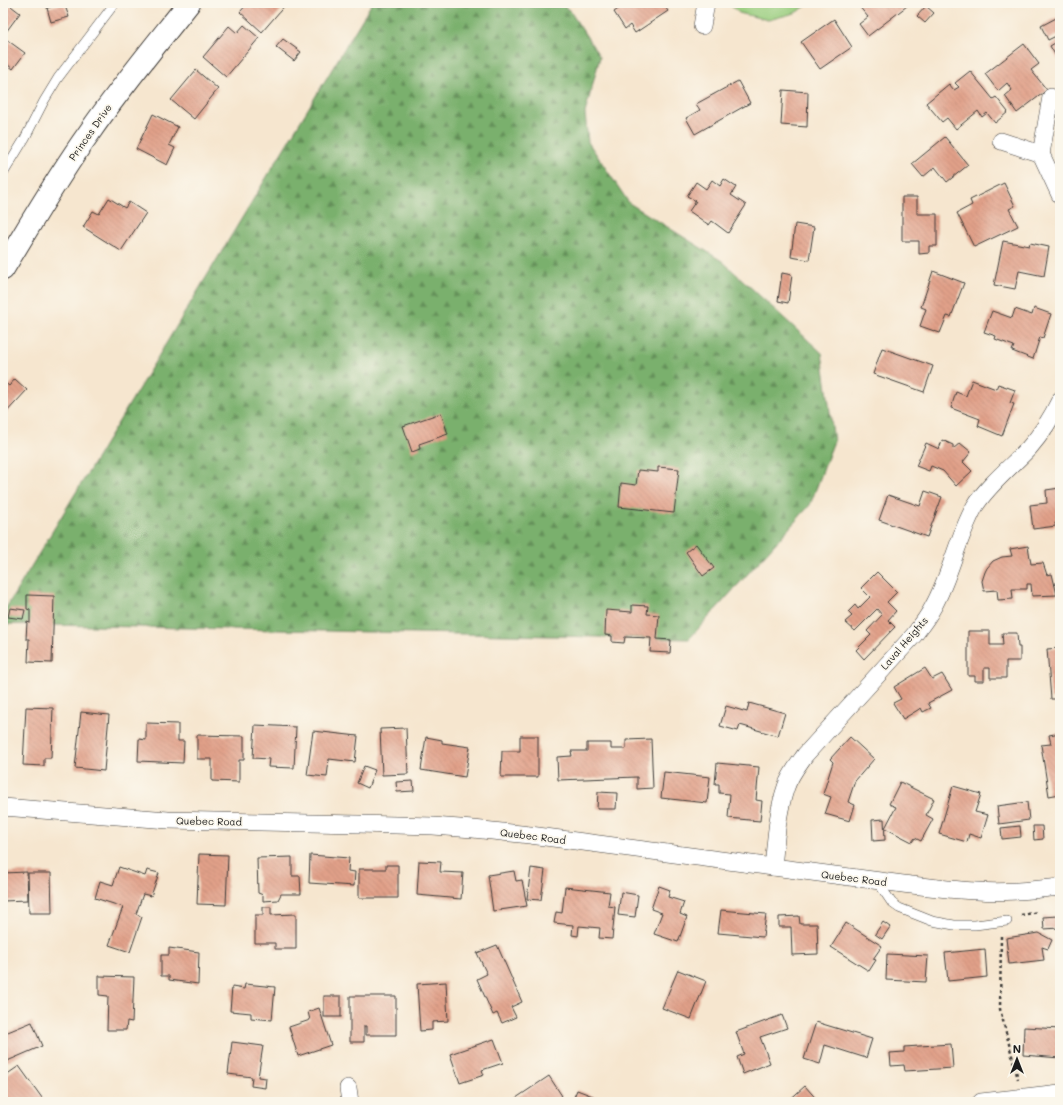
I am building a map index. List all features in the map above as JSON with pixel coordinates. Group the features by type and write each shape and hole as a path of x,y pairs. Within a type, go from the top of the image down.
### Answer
{"street":[{"name":"Princes Drive","path":"3,269 88,133 126,82 189,3"},
{"path":"702,26 706,3"},
{"path":"1051,97 1041,154 1060,195"},
{"path":"1000,141 1041,154"},
{"name":"Laval Heights","path":"773,868 779,811 786,786 794,771 805,754 914,635 925,621 937,600 966,524 976,505 986,492 1029,448 1043,431 1060,400"},
{"name":"Quebec Road","path":"3,807 168,820 366,824 473,829 530,835 949,890 1011,891 1060,887"},
{"path":"981,1102 1060,1093"}],"lane":[{"path":"3,174 58,78 115,3"},
{"path":"877,881 892,903 899,908 932,921 954,925 975,925 1007,921"}],"path":[{"path":"1019,916 1038,912"},
{"path":"1001,934 1000,1009 1018,1079"}],"green space":[{"path":"372,3 560,3 570,11 600,57 585,113 588,142 629,203 722,261 822,353 834,441 810,505 689,639 3,624 3,613"},
{"path":"728,3 811,3 795,13 768,20 739,13"}],"building":[{"path":"3,3 7,3 20,13 3,36"},
{"path":"64,3 69,17 51,22 47,8"},
{"path":"248,3 287,3 262,32 240,12"},
{"path":"627,3 662,3 668,11 635,33 630,25 625,29 614,12"},
{"path":"861,3 904,3 907,6 868,36 859,24 868,17 858,5"},
{"path":"926,6 934,13 925,23 917,16"},
{"path":"1060,16 1060,34 1048,40 1041,26"},
{"path":"834,19 852,47 820,69 801,42"},
{"path":"244,25 259,38 226,77 203,57 229,26 237,33"},
{"path":"3,37 25,53 13,69 3,61"},
{"path":"283,39 301,52 294,61 276,47"},
{"path":"1060,40 1060,63 1050,46"},
{"path":"1024,44 1039,64 1031,70 1047,90 1017,113 1005,96 1012,90 1007,83 998,91 985,74"},
{"path":"196,70 218,89 194,119 171,100"},
{"path":"970,71 993,99 996,97 1008,112 995,123 987,113 982,117 978,111 956,129 947,118 942,122 926,103 949,84 954,90 959,87 955,83"},
{"path":"738,81 750,103 695,134 686,118 700,110 696,104"},
{"path":"783,90 808,92 807,127 781,125"},
{"path":"153,114 178,127 169,145 175,148 167,165 136,149"},
{"path":"945,137 968,165 947,182 935,167 923,177 912,164"},
{"path":"724,179 736,187 731,195 746,205 728,233 712,221 709,225 689,211 696,201 687,196 696,182 706,189 712,180 720,186"},
{"path":"1004,183 1015,206 1009,209 1018,226 974,247 957,213 972,205 970,200"},
{"path":"902,197 917,197 917,214 937,214 937,246 929,246 929,253 919,254 919,241 902,241"},
{"path":"109,198 125,208 129,202 146,213 121,251 83,227 93,211 99,214"},
{"path":"795,224 814,227 809,260 791,257"},
{"path":"1003,241 1029,246 1030,243 1049,247 1044,276 1019,271 1015,289 994,285"},
{"path":"933,271 964,283 951,317 947,316 940,333 920,326 926,309 921,307"},
{"path":"782,273 792,275 788,303 778,301"},
{"path":"1034,308 1051,314 1043,338 1040,337 1033,359 1012,351 1014,346 995,339 996,336 984,332 992,311 1012,318 1015,309 1032,315"},
{"path":"882,348 933,366 924,392 873,374"},
{"path":"15,379 27,390 3,416 3,381 9,386"},
{"path":"972,380 996,389 998,384 1015,390 1010,403 1014,404 1002,436 978,426 980,419 951,408 956,392 966,396"},
{"path":"441,413 448,434 419,444 420,449 412,452 403,426"},
{"path":"942,440 953,445 953,449 960,443 971,452 963,462 972,471 956,486 943,471 931,466 929,471 916,466 926,443 939,449"},
{"path":"658,467 679,469 674,513 619,507 621,483 636,485 638,470 658,472"},
{"path":"1060,488 1060,522 1055,523 1056,526 1033,529 1030,505 1047,503 1046,490"},
{"path":"925,491 942,497 927,537 879,520 888,495 920,506"},
{"path":"696,544 714,568 703,576 686,552"},
{"path":"1028,546 1031,564 1043,563 1047,575 1052,574 1057,595 1032,596 1031,584 1027,584 1027,589 1012,589 1013,599 998,600 997,590 984,591 982,581 987,568 993,561 1002,557 1012,556 1010,549"},
{"path":"877,572 897,592 887,602 896,611 888,620 895,627 864,659 856,650 871,635 867,631 882,615 877,609 855,631 845,622 852,616 848,612 855,605 858,609 870,597 861,588"},
{"path":"27,595 54,596 52,663 28,662 29,639 26,639 27,622 30,623 30,610 27,609"},
{"path":"632,605 648,606 647,614 659,615 657,639 671,640 670,653 650,652 651,638 625,637 624,643 612,642 612,636 605,635 606,610 632,612"},
{"path":"10,608 25,610 23,619 8,617"},
{"path":"968,631 990,631 990,645 1003,645 1002,633 1017,633 1018,647 1020,647 1020,661 1006,661 1006,678 990,678 990,668 984,668 984,681 975,681 975,676 968,676"},
{"path":"1060,648 1060,699 1051,699 1047,649"},
{"path":"925,668 932,679 942,674 952,690 928,703 931,708 923,712 921,708 903,719 893,703 901,699 894,687"},
{"path":"749,703 785,713 778,736 740,725 738,731 720,726 726,706 747,712"},
{"path":"26,707 53,708 51,758 44,758 44,766 23,765"},
{"path":"81,712 109,715 104,771 75,768"},
{"path":"146,723 178,724 178,741 184,741 183,763 138,761 139,739 146,740"},
{"path":"255,725 296,727 294,768 268,767 269,759 253,758"},
{"path":"406,728 408,774 382,775 380,729"},
{"path":"313,731 358,736 355,762 329,759 327,777 307,775"},
{"path":"1060,733 1060,794 1049,796 1041,745 1051,744 1049,735"},
{"path":"197,735 244,736 244,760 239,760 239,782 212,781 212,759 197,759"},
{"path":"520,736 538,736 538,777 501,777 502,751 520,751"},
{"path":"426,737 442,740 442,743 470,747 465,777 421,770"},
{"path":"850,737 874,759 855,781 848,802 855,805 850,821 825,814 831,797 823,794 833,762 830,759"},
{"path":"651,739 653,788 637,789 637,777 558,780 557,757 572,756 571,751 587,751 587,743 611,743 611,749 626,749 626,740"},
{"path":"717,763 759,767 756,800 762,801 760,821 728,818 730,794 719,793 719,784 715,784"},
{"path":"364,766 375,770 368,788 357,783"},
{"path":"664,772 710,777 707,803 661,798"},
{"path":"413,781 414,791 397,792 396,782"},
{"path":"900,782 934,799 926,815 933,819 921,841 915,838 912,842 885,828 896,807 889,804"},
{"path":"953,786 981,794 975,812 988,815 981,838 969,834 967,842 939,834"},
{"path":"598,792 617,793 616,809 597,809"},
{"path":"1027,802 1029,820 999,824 997,806"},
{"path":"884,819 885,840 873,841 872,820"},
{"path":"1020,826 1021,837 1002,839 1001,828"},
{"path":"1033,826 1042,826 1043,839 1034,840"},
{"path":"199,854 228,855 226,905 197,904"},
{"path":"310,855 349,858 348,871 355,872 354,886 309,883"},
{"path":"292,857 292,876 300,876 301,894 281,894 278,900 263,901 263,895 258,893 257,858"},
{"path":"419,861 441,862 440,872 463,873 461,899 417,895"},
{"path":"386,865 398,865 398,898 359,898 359,869 386,869"},
{"path":"119,867 145,876 147,870 159,873 151,896 143,894 136,914 142,917 130,952 109,945 123,907 95,898 100,881 113,885"},
{"path":"531,868 545,870 541,900 527,899"},
{"path":"514,871 516,881 522,880 527,906 493,911 488,875"},
{"path":"27,872 28,900 3,901 3,873"},
{"path":"28,873 51,873 52,913 29,913"},
{"path":"659,886 670,890 668,897 684,902 680,914 687,917 678,942 654,934 662,913 651,909"},
{"path":"565,887 610,892 608,906 615,907 612,939 599,938 600,928 579,926 578,936 572,935 573,925 554,923 556,912 562,913"},
{"path":"621,892 638,895 635,917 618,915"},
{"path":"263,907 271,907 271,915 296,914 296,949 275,949 275,943 255,943 255,915 263,915"},
{"path":"721,910 766,914 763,937 718,933"},
{"path":"799,916 800,924 817,924 818,954 792,955 791,927 779,927 779,917"},
{"path":"1058,916 1059,928 1044,929 1043,917"},
{"path":"883,922 890,927 882,939 875,934"},
{"path":"846,923 882,946 873,959 876,960 869,971 831,947"},
{"path":"1039,933 1052,940 1048,949 1042,947 1044,960 1009,964 1006,938"},
{"path":"497,945 522,1002 511,1007 516,1017 502,1023 497,1013 493,1015 477,979 487,974 477,953"},
{"path":"169,948 199,952 198,984 169,980 169,976 161,976 161,955 169,955"},
{"path":"985,949 987,977 948,981 945,953"},
{"path":"887,954 928,956 926,982 886,980"},
{"path":"678,970 706,981 691,1019 662,1008"},
{"path":"99,976 134,977 132,1022 127,1021 126,1030 107,1030 108,996 99,995"},
{"path":"446,982 448,1021 432,1022 432,1030 420,1031 417,984"},
{"path":"245,984 275,987 272,1020 251,1018 251,1013 230,1011 232,987 244,989"},
{"path":"324,996 341,996 341,1017 324,1017"},
{"path":"350,996 396,996 396,1035 366,1035 366,1026 364,1026 364,1042 350,1042"},
{"path":"319,1008 331,1045 298,1056 289,1027 310,1020 308,1012"},
{"path":"782,1015 787,1028 760,1037 770,1063 743,1074 737,1057 744,1054 736,1032"},
{"path":"32,1022 42,1046 5,1062 3,1058 3,1034"},
{"path":"816,1022 872,1039 866,1058 825,1045 820,1064 804,1059"},
{"path":"1024,1027 1060,1029 1060,1058 1023,1055"},
{"path":"494,1039 503,1063 482,1070 484,1075 460,1083 450,1054"},
{"path":"232,1042 263,1046 258,1077 266,1078 265,1088 251,1086 252,1077 228,1074"},
{"path":"951,1044 953,1068 905,1071 904,1065 891,1066 890,1053 904,1052 904,1047"},
{"path":"19,1066 45,1102 3,1102 3,1088 7,1085 3,1080 3,1077"},
{"path":"549,1076 562,1096 556,1100 558,1102 510,1102"},
{"path":"805,1086 819,1102 787,1102"},
{"path":"577,1090 598,1098 596,1102 572,1102"}]}
